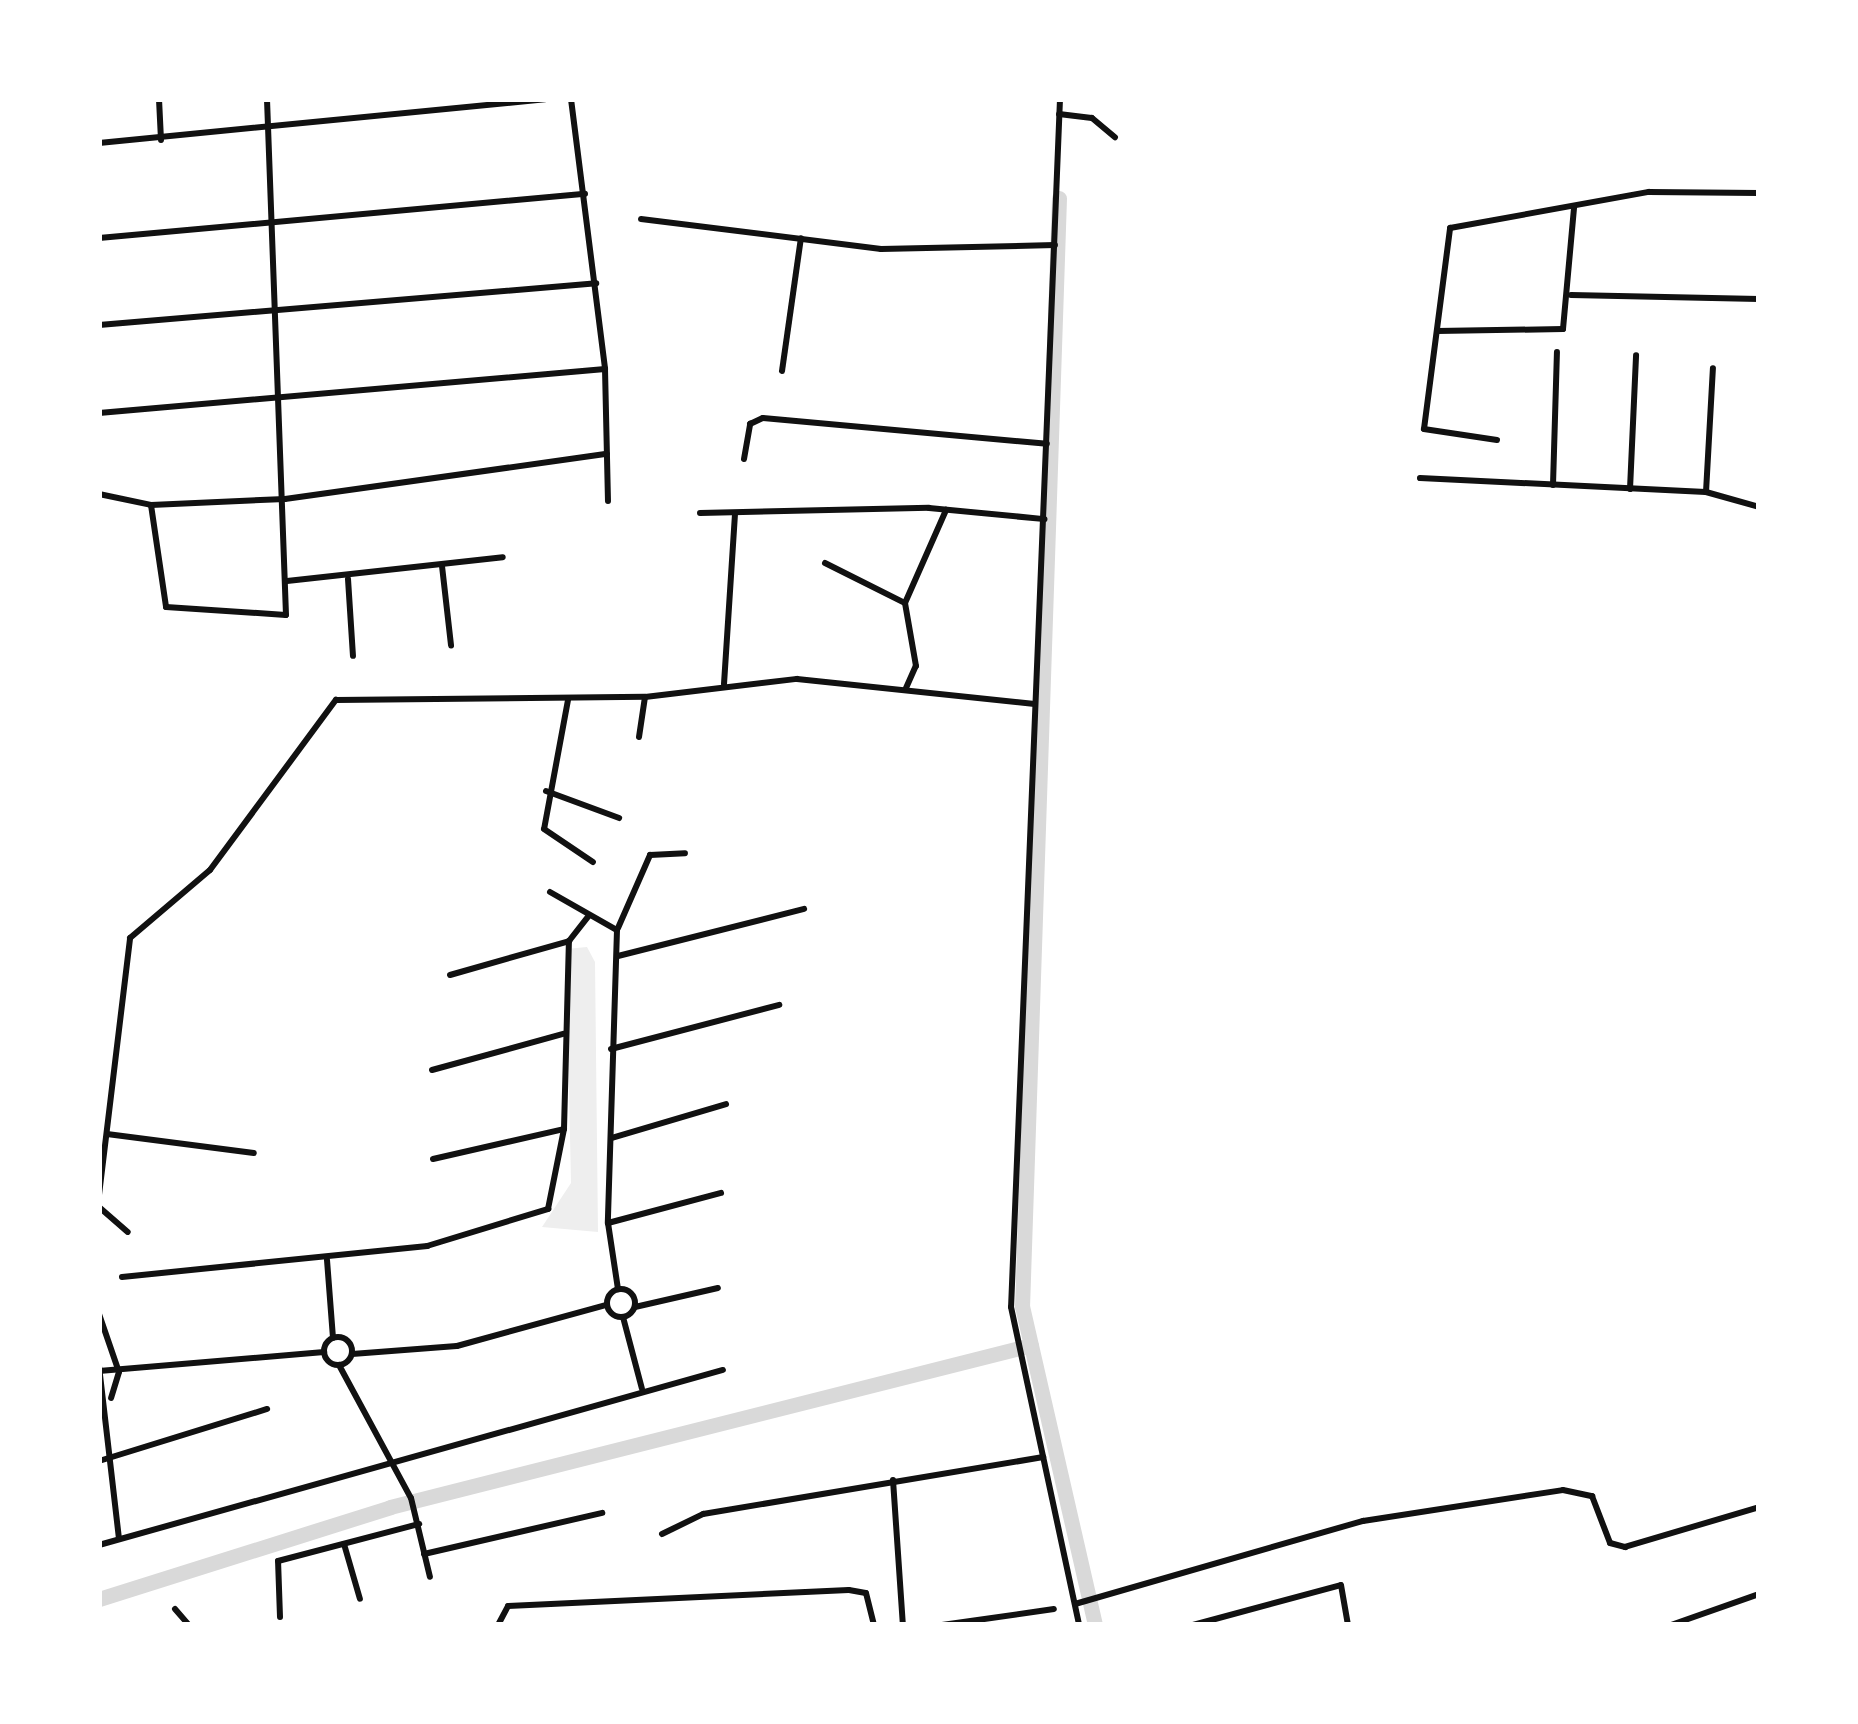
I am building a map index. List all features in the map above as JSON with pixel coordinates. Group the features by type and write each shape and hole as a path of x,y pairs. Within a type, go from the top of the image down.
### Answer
{"street":[{"path":"159,99 161,140"},
{"path":"151,505 166,607 274,620 288,608 268,99"},
{"path":"99,143 269,132 545,99"},
{"path":"571,99 605,369 608,501"},
{"path":"1060,99 1063,114 1011,1307 1079,1625"},
{"path":"1063,114 1084,115 1115,137"},
{"path":"1497,440 1424,429 1450,228 1649,192 1759,194"},
{"path":"99,238 274,230 585,194"},
{"path":"1437,332 1558,332 1570,295 1574,207"},
{"path":"641,219 904,250 1055,245"},
{"path":"782,371 801,238"},
{"path":"99,325 278,315 596,283"},
{"path":"1570,295 1759,298"},
{"path":"1553,485 1557,352"},
{"path":"1630,489 1636,355"},
{"path":"1706,492 1713,368"},
{"path":"99,413 282,404 605,369"},
{"path":"744,459 750,424 763,418 1047,444"},
{"path":"99,494 151,505 285,499 608,454"},
{"path":"1420,478 1706,492 1759,508"},
{"path":"700,514 946,510 1045,519"},
{"path":"906,688 916,665 905,603 946,510"},
{"path":"724,685 735,514"},
{"path":"287,581 348,579 503,557"},
{"path":"826,563 905,603"},
{"path":"442,566 451,645"},
{"path":"348,579 352,656"},
{"path":"99,1195 130,938 210,870 329,705 645,697 724,685 906,688 1036,704"},
{"path":"639,737 645,697"},
{"path":"568,700 546,791 544,829 593,862"},
{"path":"546,791 619,818"},
{"path":"634,1306 618,1289 608,1223 617,930 650,854 685,853"},
{"path":"550,892 617,930"},
{"path":"617,956 804,910"},
{"path":"450,975 568,941 588,917"},
{"path":"122,1277 327,1260 427,1246 548,1209 564,1129 568,941"},
{"path":"611,1049 779,1005"},
{"path":"432,1070 563,1034"},
{"path":"613,1138 726,1104"},
{"path":"433,1160 564,1129"},
{"path":"107,1134 254,1153"},
{"path":"608,1223 721,1193"},
{"path":"99,1207 128,1232"},
{"path":"324,1352 333,1338 327,1260"},
{"path":"623,1317 634,1306 718,1288"},
{"path":"339,1366 352,1354 457,1346 607,1305 618,1289"},
{"path":"607,1305 623,1317 643,1390"},
{"path":"99,1314 119,1372 110,1402"},
{"path":"333,1338 352,1354"},
{"path":"118,1539 116,1456 110,1402 100,1369 119,1372 324,1352 339,1366 419,1524 430,1577"},
{"path":"99,1545 723,1370"},
{"path":"99,1461 267,1409"},
{"path":"662,1534 703,1514 1043,1457"},
{"path":"893,1480 903,1625"},
{"path":"1077,1603 1363,1521 1563,1490 1592,1496 1610,1543 1625,1547 1759,1507"},
{"path":"424,1554 602,1513"},
{"path":"280,1617 274,1565 419,1524"},
{"path":"344,1544 360,1598"},
{"path":"1192,1625 1341,1585 1348,1625"},
{"path":"497,1625 508,1606 849,1590 866,1593 874,1625"},
{"path":"1671,1625 1759,1594"},
{"path":"175,1609 189,1625"},
{"path":"942,1625 1054,1609"}],"shaded area":[{"path":"587,947 595,962 598,1232 542,1227 571,1183 566,949"}],"waterway":[{"path":"1059,198 1022,1306 1095,1625"},
{"path":"99,1599 390,1507 1031,1345"}]}
